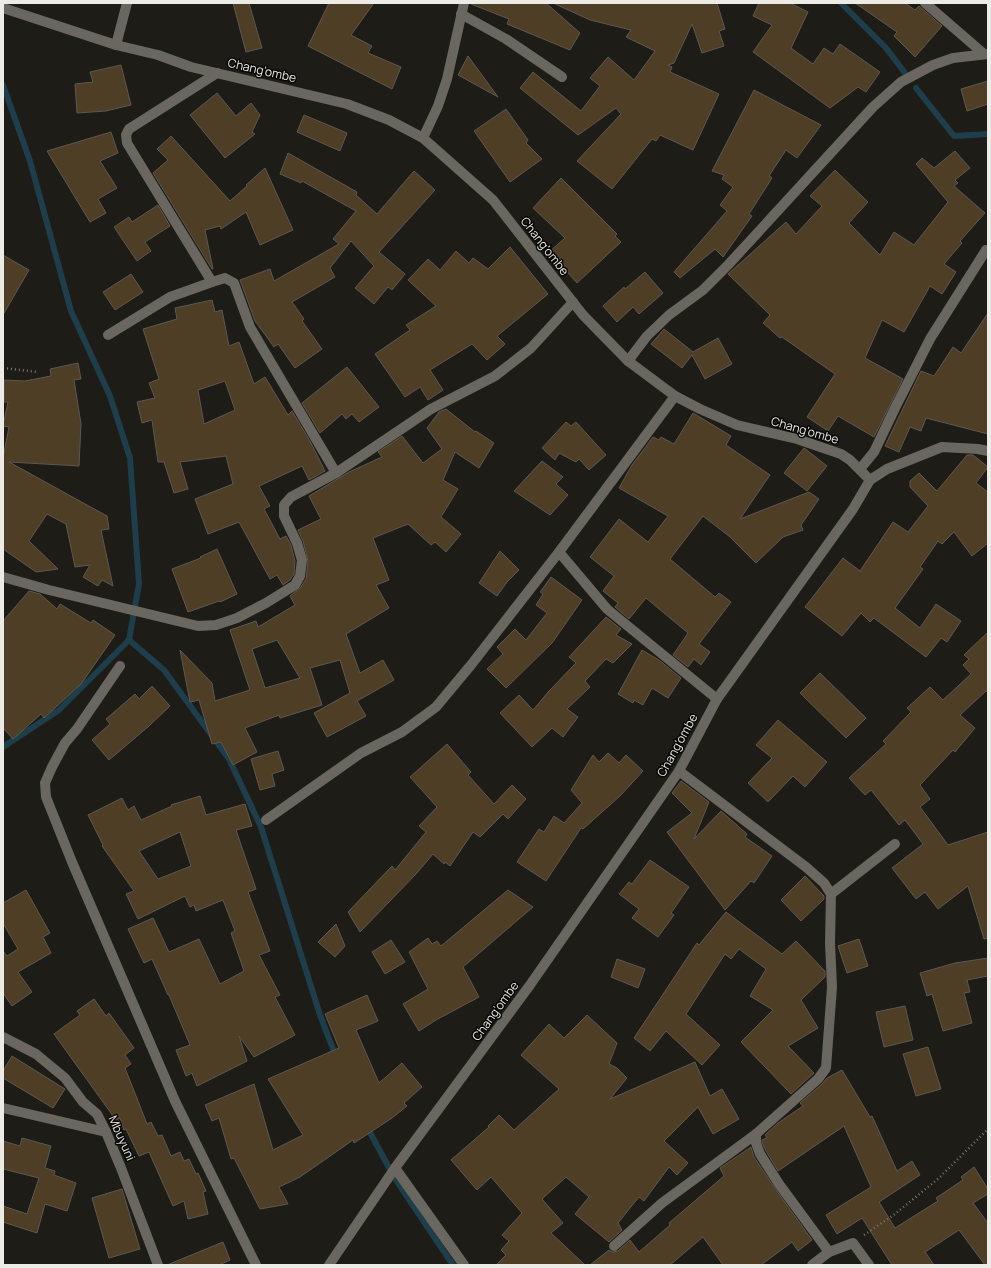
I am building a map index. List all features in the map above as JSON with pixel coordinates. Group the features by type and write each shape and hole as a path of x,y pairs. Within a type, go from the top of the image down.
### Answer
{"street":[{"path":"116,45 127,3"},
{"path":"423,138 438,106 447,79 464,3"},
{"path":"925,3 986,54"},
{"name":"Chang'ombe","path":"3,8 116,45 158,55 191,67 347,104 389,120 423,138 493,200 583,314 628,361 675,396 700,409 737,425 797,439 841,454 860,469 870,480 853,509 717,699 679,771 530,985 396,1168 329,1265"},
{"path":"461,14 506,40 562,77"},
{"path":"628,361 647,336 669,316 703,290 728,265 873,106 901,82 933,65 953,58 986,54"},
{"path":"212,282 127,143 126,135 129,129 216,73"},
{"path":"860,469 874,452 930,339 986,250"},
{"path":"108,335 170,297 225,278 234,283 250,327 336,472"},
{"path":"3,577 198,626 216,625 237,618 295,585 300,576 302,560 297,543 284,516 284,505 291,497 336,472 431,409 495,376 531,348 573,302"},
{"path":"266,820 361,753 402,732 436,707 471,665 558,552 675,396"},
{"path":"870,480 887,469 942,447 978,448 988,451"},
{"path":"558,552 607,609 717,699"},
{"path":"120,666 77,729 65,743 45,784 46,797 72,862 175,1101 256,1265"},
{"path":"614,1246 662,1203 756,1134 818,1079 826,1068 832,987 830,943 831,894 824,882 806,867 679,771"},
{"path":"831,894 895,844"},
{"name":"Mbuyuni","path":"3,1037 36,1054 65,1078 83,1102 96,1114 106,1132 158,1265"},
{"path":"3,1108 106,1132"},
{"path":"756,1134 756,1143 760,1154 775,1178 830,1252"},
{"path":"396,1168 464,1265"},
{"path":"812,1265 830,1252 853,1243 869,1265"}],"path":[{"path":"3,368 38,372"},
{"path":"853,1243 894,1214 938,1178 988,1129"}],"building":[{"path":"233,3 249,3 262,48 246,52"},
{"path":"329,3 374,3 351,35 372,46 368,53 401,67 392,89 308,46"},
{"path":"471,3 546,3 580,33 570,50 507,24 509,19"},
{"path":"553,3 717,3 725,29 719,31 724,46 702,53 692,24 674,63 668,65 672,67 670,72 719,94 693,150 660,135 656,141 652,139 612,189 577,161 621,114 616,108 578,135 520,88 533,72 581,111 600,86 590,78 608,57 634,80 655,51 626,37 631,30 590,20"},
{"path":"759,3 790,3 808,12 791,48 813,64 824,48 833,54 840,44 880,72 866,92 858,87 830,108 753,52 772,25 753,16"},
{"path":"855,3 905,3 915,10 919,6 942,26 915,57 894,36 897,32"},
{"path":"468,56 498,97 458,75"},
{"path":"121,65 131,105 106,111 77,113 75,84 93,82 90,72"},
{"path":"988,81 988,104 967,111 961,89"},
{"path":"754,90 821,125 797,158 786,150 769,176 772,178 749,214 752,216 723,257 715,249 680,278 674,272 727,211 720,205 733,187 722,179 724,175 712,171"},
{"path":"217,93 236,116 251,103 260,115 252,132 255,134 225,158 190,115"},
{"path":"506,109 528,140 526,143 542,159 510,182 474,131"},
{"path":"304,115 347,133 340,151 297,132"},
{"path":"111,132 118,153 100,161 117,188 98,199 106,213 90,222 47,151"},
{"path":"171,136 230,201 265,168 293,230 260,245 246,212 221,229 220,226 205,230 212,269 153,173 168,160 157,149"},
{"path":"955,151 970,168 955,180 958,183 954,186 985,213 960,241 962,243 944,264 956,272 942,294 930,286 904,332 882,320 865,358 903,379 874,437 838,416 828,431 807,417 835,374 782,337 780,338 763,323 770,315 728,274 786,222 796,234 822,206 810,196 835,170 868,202 849,223 880,255 894,232 914,245 948,202 916,164 922,158 934,168"},
{"path":"288,153 357,192 356,195 377,214 414,171 435,190 379,252 405,274 392,290 388,287 374,304 355,288 374,266 351,241 330,268 335,277 292,302 304,319 302,321 322,349 295,368 278,344 274,347 255,321 240,280 270,269 274,281 339,244 333,239 356,211 302,181 301,183 280,174"},
{"path":"561,178 617,234 615,236 621,242 577,283 549,252 565,238 533,208"},
{"path":"158,205 170,226 145,242 151,251 137,261 114,227 129,217 132,222"},
{"path":"510,247 548,294 497,336 505,344 487,360 472,344 430,370 443,390 428,400 420,387 405,397 375,354 410,330 406,325 436,306 408,280 428,259 440,270 456,251 469,263 473,258 488,269"},
{"path":"3,255 29,270 3,315"},
{"path":"645,272 663,293 639,314 633,307 617,322 603,306 624,287 625,289"},
{"path":"131,274 143,292 115,310 103,292"},
{"path":"212,300 215,312 222,310 229,346 239,342 254,384 265,377 288,415 292,411 310,441 325,471 309,480 302,466 259,486 270,506 264,509 280,539 286,536 291,545 295,561 294,574 290,580 283,585 277,575 270,579 239,522 208,534 195,499 233,484 226,456 180,462 188,489 174,493 164,462 158,462 152,420 142,423 137,402 155,398 149,383 159,379 143,329 177,319 175,308","holes":["225,381 235,410 204,424 198,390"]},
{"path":"988,313 988,434 926,418 921,431 910,427 899,452 885,446 921,371 934,376 953,347 961,353"},
{"path":"664,329 693,352 718,338 732,364 705,379 692,355 682,368 651,344"},
{"path":"78,363 81,379 74,380 81,424 79,466 9,462 107,516 109,529 101,530 113,586 102,580 98,586 83,577 90,565 75,567 66,524 47,514 29,541 58,569 36,572 3,549 3,458 9,427 3,426 8,402 4,402 4,380 25,381 51,376 50,369"},
{"path":"347,367 379,407 359,422 352,414 346,419 342,414 320,433 302,403"},
{"path":"446,409 475,432 476,431 494,443 479,468 455,452 443,480 458,489 441,517 461,534 446,552 435,542 431,545 408,524 373,538 389,580 376,585 389,608 346,634 360,673 383,660 394,680 357,701 366,716 327,737 314,713 350,693 340,660 310,668 322,705 280,718 279,715 245,728 257,752 233,765 221,742 212,744 199,700 190,702 180,650 212,683 215,701 250,690 230,630 256,621 258,627 295,605 290,596 300,588 306,579 308,561 303,541 298,530 321,519 309,496 349,472 382,457 378,452 402,436 423,463 442,449 427,428 439,412","holes":["277,640 300,678 265,688 252,649"]},
{"path":"693,413 731,436 726,445 770,475 740,519 809,492 819,499 801,525 803,530 783,537 756,563 730,537 703,516 670,559 715,597 719,593 731,602 699,644 710,652 701,665 694,659 688,667 673,655 688,633 646,598 629,619 615,607 618,603 603,591 614,576 590,557 619,519 648,542 668,516 619,488 632,465 653,437 659,440 661,437 674,444"},
{"path":"566,422 571,426 576,422 606,455 589,470 579,459 576,462 559,453 555,460 542,448"},
{"path":"804,448 827,466 807,491 784,473"},
{"path":"967,455 973,455 988,467 976,483 988,492 988,543 972,556 954,532 942,544 938,541 920,567 923,569 895,608 920,628 936,604 961,621 947,642 941,638 926,657 874,618 870,622 861,613 842,636 805,607 843,558 860,571 893,522 908,532 928,506 910,487 910,481 919,473 937,491"},
{"path":"542,461 563,477 556,484 568,495 550,515 514,491"},
{"path":"217,549 237,594 220,602 219,601 188,612 172,569 201,558 200,557"},
{"path":"500,551 519,570 507,582 497,596 479,583"},
{"path":"551,577 582,600 552,643 506,688 487,669 503,654 497,647 515,629 526,640 547,613 536,605 543,594 540,592"},
{"path":"29,591 40,594 57,609 60,604 91,623 93,620 115,635 81,684 44,718 41,714 13,739 3,728 3,621"},
{"path":"606,617 621,629 616,635 632,644 613,663 606,659 585,681 590,687 567,709 578,717 563,737 552,728 532,747 500,713 519,695 533,710 576,663 569,657"},
{"path":"988,632 988,693 986,691 960,715 975,728 955,752 953,750 920,785 930,799 920,807 948,845 988,832 988,938 984,939 968,886 938,909 925,892 916,899 892,868 923,844 905,820 899,825 871,790 865,795 849,778 886,744 883,741 911,712 907,708 930,687 943,700 971,674 963,665 969,659 964,655"},
{"path":"642,650 659,660 681,678 668,698 652,688 643,705 634,700 633,703 618,694"},
{"path":"820,673 866,718 846,738 800,693"},
{"path":"152,686 170,706 109,760 92,740 110,724 106,719 135,694 139,699"},
{"path":"778,720 827,762 805,787 793,776 768,802 748,783 772,758 756,745"},
{"path":"447,744 471,772 468,775 494,804 512,785 526,799 508,819 503,814 480,837 473,832 450,866 445,862 444,864 433,854 417,873 360,932 348,912 392,866 395,870 426,832 419,826 437,807 410,777"},
{"path":"278,751 284,770 272,774 275,786 260,790 251,759"},
{"path":"608,753 619,763 626,755 643,771 620,796 583,829 581,828 546,881 517,862 539,829 544,832 554,816 564,823 582,803 571,790 593,755 599,762"},
{"path":"681,781 709,802 694,839 721,811 747,834 745,837 772,856 754,883 751,881 725,910 667,832 692,813 672,793"},
{"path":"200,796 206,815 245,804 252,826 236,830 256,889 248,892 270,951 259,955 280,995 275,997 295,1035 254,1057 239,1036 247,1061 197,1086 192,1073 186,1076 176,1050 190,1045 169,995 152,959 144,963 128,929 153,918 169,952 199,939 220,984 244,971 231,933 235,931 223,900 196,911 194,905 190,907 185,896 138,919 126,894 134,891 102,846 103,845 88,815 122,798 128,810 134,806 141,820 172,806 171,805","holes":["180,832 191,866 158,879 139,851"]},
{"path":"650,860 689,887 671,913 674,915 658,937 632,918 639,909 619,894 629,882 632,884"},
{"path":"805,876 824,896 824,899 801,921 781,900"},
{"path":"26,890 50,933 43,937 51,953 18,972 32,992 12,1006 3,993 3,951 7,956 18,949 3,923 3,903"},
{"path":"508,890 533,907 463,967 479,997 419,1031 403,1004 428,989 409,952 428,938 432,944 437,941 441,946"},
{"path":"726,912 782,954 796,941 825,971 825,977 801,1000 818,1028 788,1046 814,1073 791,1094 741,1042 773,1010 750,996 766,969 739,949 731,959 725,954 686,1014 720,1045 702,1065 666,1031 650,1051 634,1038 697,943 699,945"},
{"path":"336,924 345,946 335,957 318,942"},
{"path":"859,939 868,966 847,973 838,946"},
{"path":"391,940 405,962 385,974 372,952"},
{"path":"988,958 988,976 967,980 970,992 964,993 972,1023 943,1031 932,994 927,996 920,973 955,963"},
{"path":"617,959 645,969 638,988 611,977"},
{"path":"367,995 378,1021 356,1030 379,1083 402,1063 422,1087 404,1103 407,1106 392,1118 354,1143 353,1140 300,1177 279,1187 288,1204 260,1209 234,1158 231,1159 219,1118 212,1121 205,1105 254,1084 273,1150 303,1135 268,1079 339,1048 325,1014"},
{"path":"94,999 106,1016 109,1013 134,1048 125,1055 131,1064 125,1068 147,1124 151,1122 158,1136 162,1135 171,1156 180,1152 184,1161 189,1159 196,1174 198,1173 206,1191 203,1192 208,1214 188,1219 184,1201 173,1206 149,1152 139,1156 126,1129 124,1130 120,1118 116,1120 54,1034 80,1015 77,1011"},
{"path":"905,1006 913,1040 884,1047 876,1012"},
{"path":"587,1015 617,1043 609,1064 617,1068 627,1078 610,1099 695,1062 710,1096 722,1089 739,1119 713,1134 698,1107 664,1141 688,1163 677,1175 669,1167 644,1201 639,1197 618,1223 622,1230 609,1242 575,1214 589,1197 566,1177 542,1199 563,1223 551,1233 585,1265 496,1265 506,1255 501,1250 509,1241 502,1235 522,1213 491,1177 477,1190 451,1160 489,1127 488,1126 499,1115 514,1130 559,1089 521,1055 549,1024 564,1038"},
{"path":"928,1047 941,1089 916,1096 903,1054"},
{"path":"12,1056 65,1089 53,1108 3,1078 3,1071"},
{"path":"842,1070 870,1117 872,1116 897,1171 912,1161 920,1175 879,1202 895,1228 938,1201 936,1198 963,1180 961,1177 974,1167 988,1189 988,1194 973,1203 988,1223 988,1265 985,1265 959,1230 925,1252 934,1265 892,1265 862,1218 837,1234 826,1215 871,1187 844,1126 778,1171 762,1142 762,1140 767,1138 765,1135 778,1123 803,1106 800,1103 827,1078"},
{"path":"22,1138 51,1146 45,1168 55,1171 54,1175 76,1183 67,1211 45,1204 37,1233 3,1222 3,1206 27,1214 39,1178 3,1169 3,1141 20,1146"},
{"path":"751,1147 754,1157 812,1240 798,1251 792,1242 761,1265 723,1265 703,1237 670,1265 590,1265 609,1250 612,1252 618,1251 630,1240 639,1252 670,1225 669,1223 724,1176 720,1168"},
{"path":"122,1189 140,1249 109,1258 92,1198"},
{"path":"223,1242 230,1260 219,1265 167,1265"}],"waterway":[{"path":"841,3 886,48 905,73"},
{"path":"3,85 30,161 71,311 110,396 130,458 139,584 129,640 59,710 3,747"},
{"path":"916,88 954,136 988,134"},
{"path":"129,640 164,670 229,759 261,827 320,1015 336,1057"},
{"path":"366,1125 394,1177 453,1265"}]}
